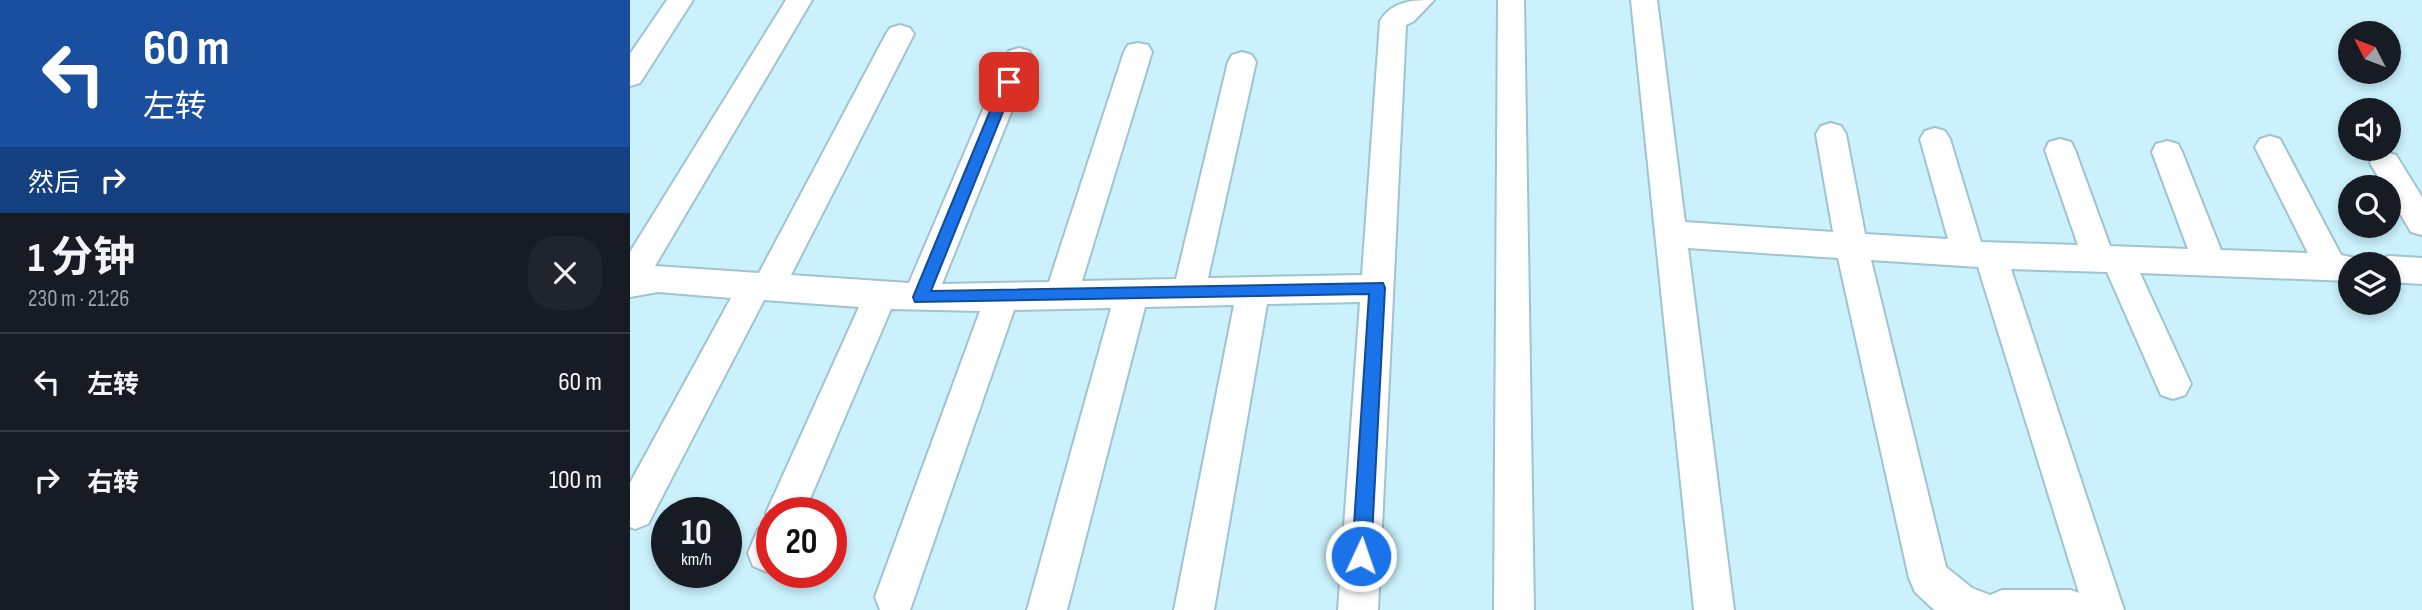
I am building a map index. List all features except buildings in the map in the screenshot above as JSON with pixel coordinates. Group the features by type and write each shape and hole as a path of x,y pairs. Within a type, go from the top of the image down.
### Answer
{"street":[{"path":"630,76 680,0"},
{"path":"630,282 799,0"},
{"path":"1358,610 1394,21 1421,0"},
{"path":"1511,0 1514,610"},
{"path":"1644,0 1714,610"},
{"path":"635,511 900,34"},
{"path":"1061,295 1138,52"},
{"path":"920,297 1018,58"},
{"path":"1189,292 1242,62"},
{"path":"1830,134 1852,247 1929,578 1948,597 1978,610"},
{"path":"1935,139 1979,254 2104,610"},
{"path":"2270,147 2338,263"},
{"path":"2060,150 2109,260 2173,384"},
{"path":"2167,152 2210,264"},
{"path":"2385,163 2422,223"},
{"path":"1671,234 1979,254 2338,268"},
{"path":"2401,270 2422,271"},
{"path":"630,282 658,279 920,297 1378,288"},
{"path":"1194,610 1253,290"},
{"path":"1047,610 1132,293"},
{"path":"792,497 881,294"},
{"path":"895,597 1002,296"},
{"path":"2002,610 2071,610"}],"route":[{"path":"1009,82 920,297 1378,288 1361,556"}]}
